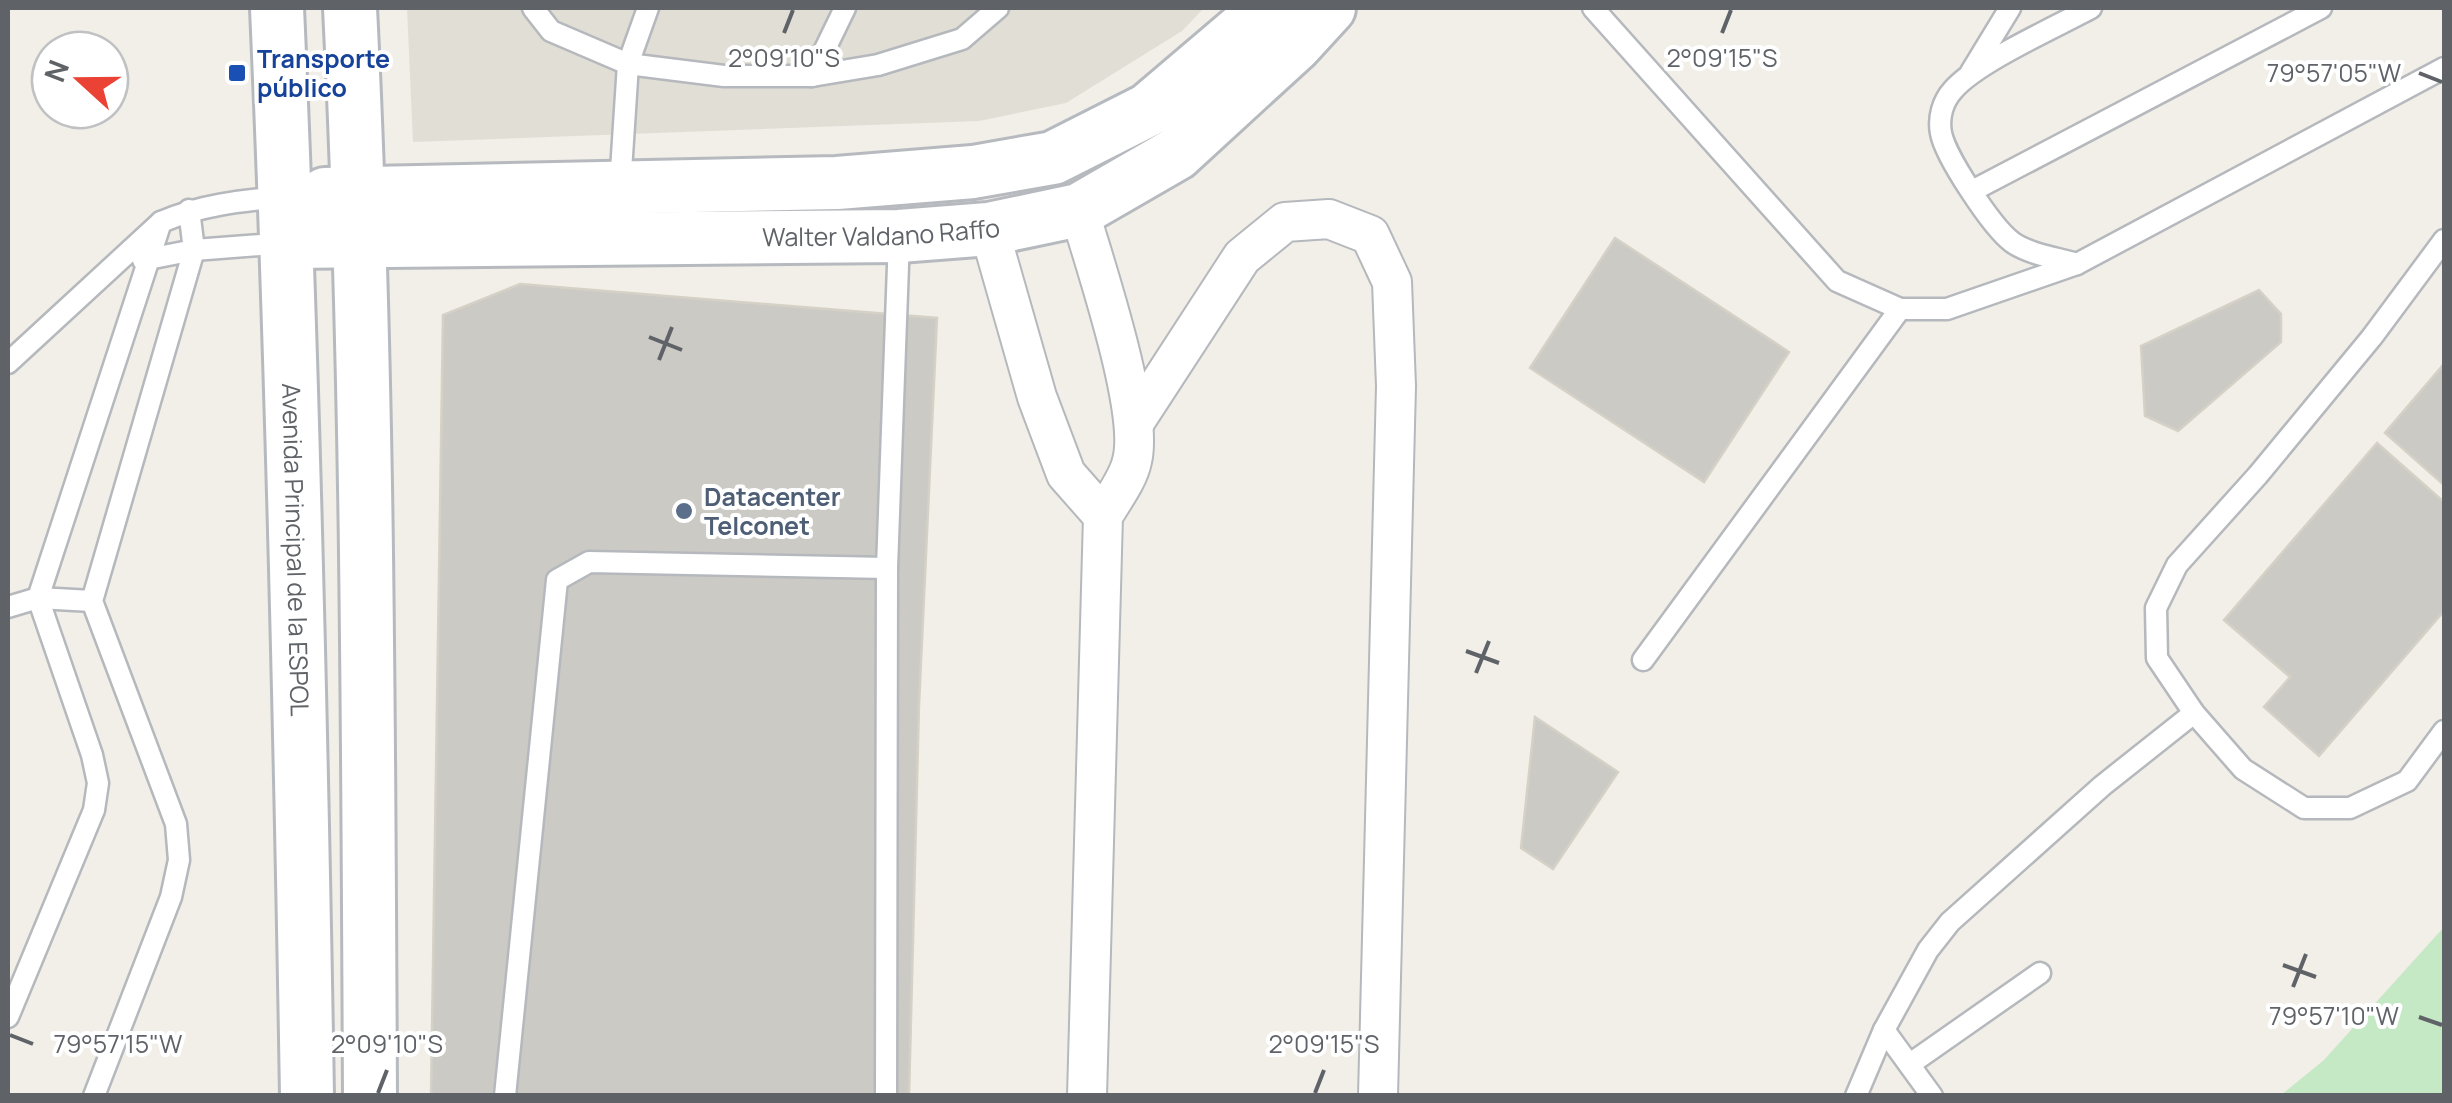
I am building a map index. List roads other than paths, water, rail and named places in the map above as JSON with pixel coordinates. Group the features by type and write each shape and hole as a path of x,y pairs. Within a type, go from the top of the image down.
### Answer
{"main road":[{"name":"Avenida Principal de la ESPOL","path":"277,8 299,621 306,1096"},
{"path":"350,8 360,217 370,1096"},
{"name":"Walter Valdano Raffo","path":"360,217 620,188 837,183 972,172 1054,158 1148,110 1268,8"},
{"name":"Walter Valdano Raffo","path":"360,217 836,238 989,230 1079,210 1176,154 1296,44 1329,8"},
{"path":"836,238 837,183"},
{"path":"287,220 360,217"}],"street":[{"path":"1079,210 1117,345 1134,423 1132,462 1103,516 1087,1096"},
{"path":"1134,423 1242,257 1285,222 1329,220 1370,235 1392,282 1396,386 1378,1096"},
{"path":"989,230 1037,397 1066,474 1103,516"}],"lane":[{"path":"533,8 550,31 628,64 724,76 812,76 878,65 962,39 998,8"},
{"path":"620,188 628,64 648,8"},
{"path":"812,76 846,8"},
{"path":"1593,8 1837,281 1900,309 1947,309 2077,264 2444,68"},
{"path":"1970,74 2010,8"},
{"path":"2077,264 2012,242 1972,191 1945,147 1940,130 1941,111 1951,92 1970,74 2091,8"},
{"path":"1972,191 2321,8"},
{"path":"8,363 161,222 223,202 287,220"},
{"path":"94,1096 171,897 179,860 176,824 92,601 194,250 189,210"},
{"path":"116,264 194,250 287,220"},
{"path":"8,1016 94,810 98,783 38,598 161,222"},
{"path":"886,1096 886,568 899,236"},
{"path":"2444,240 2360,351 2258,475 2177,565 2156,608 2158,658 2194,713 2244,770 2304,808 2350,808 2406,780 2444,731"},
{"path":"1643,660 1900,309"},
{"path":"505,1096 557,580 589,562 886,568"},
{"path":"8,607 38,598 92,601"},
{"path":"1856,1096 1884,1030 1928,950 1950,922 2102,786 2194,713"},
{"path":"1910,1064 2040,973"},
{"path":"1884,1030 1932,1096"}],"place":[{"name":"Transporte público","path":"237,73"},
{"name":"Datacenter Telconet","path":"684,511"}]}
